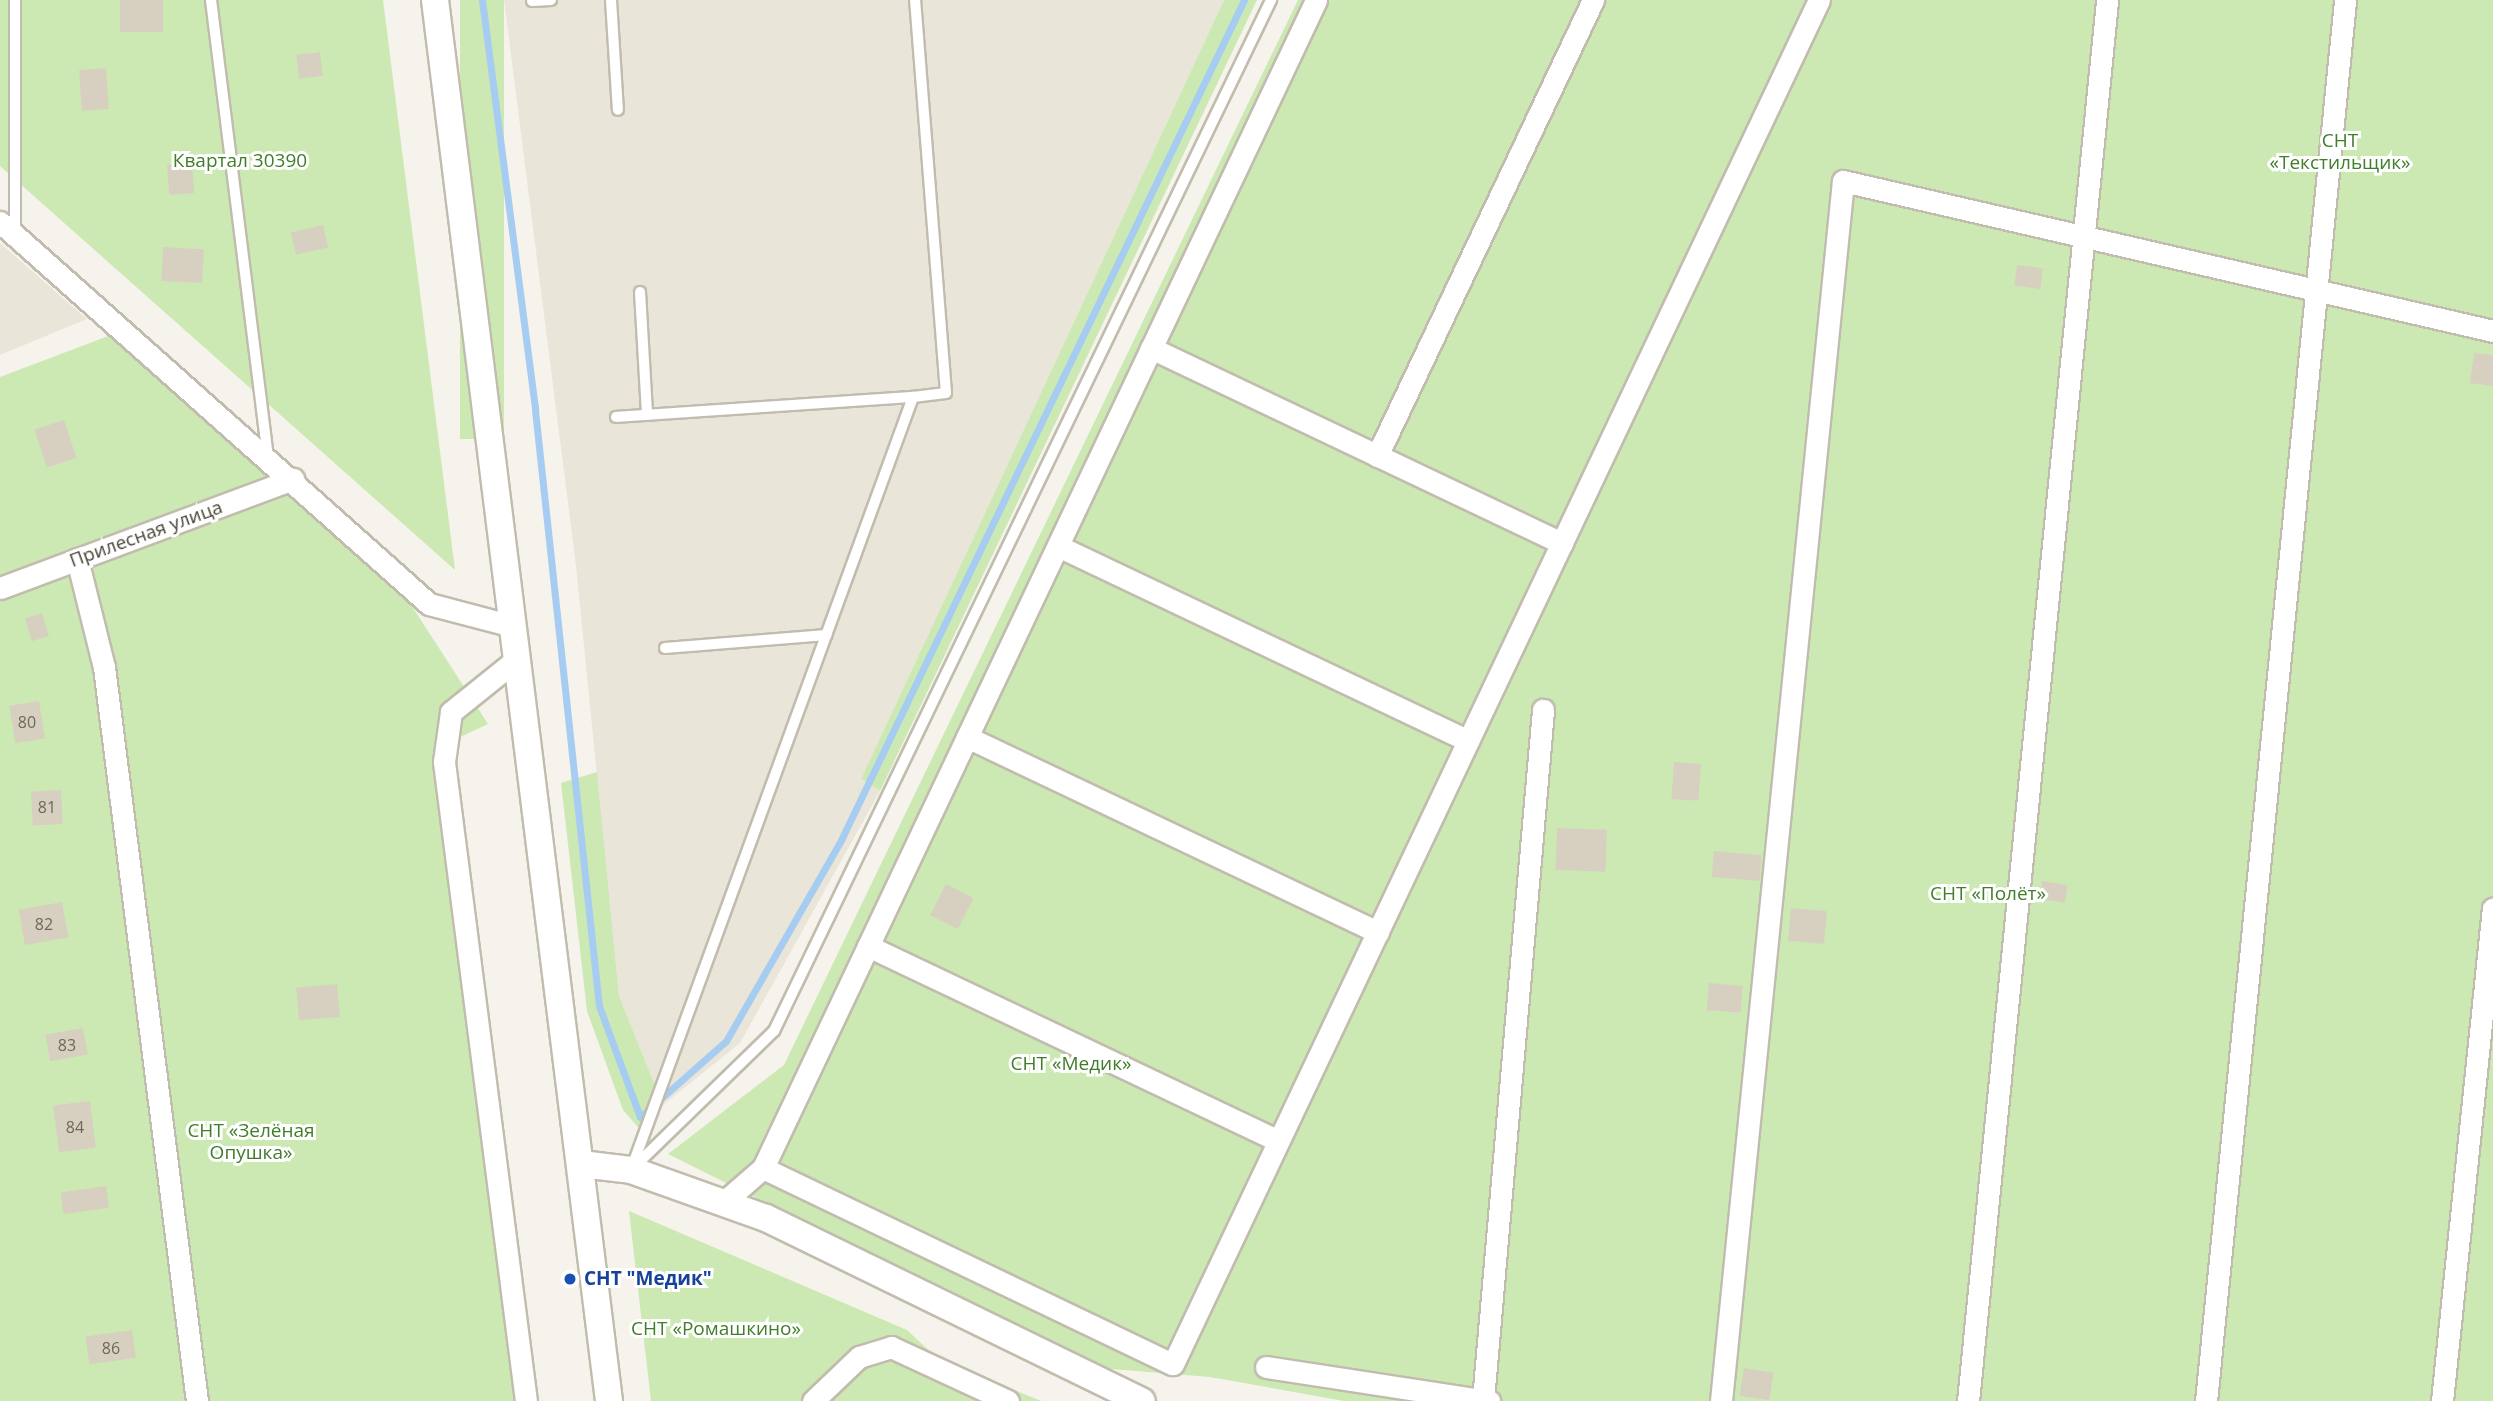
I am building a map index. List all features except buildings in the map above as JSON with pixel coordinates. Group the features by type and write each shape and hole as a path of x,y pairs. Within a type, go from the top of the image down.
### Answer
{"street":[{"path":"435,0 609,1401"},
{"path":"725,1201 762,1168 1316,0"},
{"path":"1377,456 1593,0"},
{"path":"762,1168 1173,1363 1819,0"},
{"path":"1968,1401 2081,238 2107,0"},
{"path":"2206,1401 2345,0"},
{"path":"1721,1401 1843,181 2493,331"},
{"path":"8,229 293,479 429,604 513,626"},
{"path":"1151,348 1562,543"},
{"name":"Прилесная улица","path":"0,588 293,479"},
{"path":"1058,546 1468,741"},
{"path":"77,559 104,667 197,1401"},
{"path":"517,659 451,712 444,762 526,1401"},
{"path":"1266,1367 1486,1401 1543,710"},
{"path":"967,737 1378,932"},
{"path":"2442,1401 2493,909"},
{"path":"868,946 1278,1141"},
{"path":"581,1164 631,1170 725,1201 1142,1401"},
{"path":"813,1401 859,1357 891,1347 1008,1401"}],"lane":[{"path":"8,229 15,0"},
{"path":"211,0 268,458"},
{"path":"532,1 551,0"},
{"path":"611,0 618,110"},
{"path":"616,417 946,393 915,0"},
{"path":"631,1170 774,1031 1271,0"},
{"path":"640,292 647,415"},
{"path":"631,1170 913,397"},
{"path":"665,648 826,635"}],"shaded area":[{"path":"504,0 1224,0 861,779 880,791 740,1043 663,1105 619,996 576,566"},
{"path":"0,243 87,319 0,355"}],"green space":[{"name":"Квартал 30390","path":"0,0 383,0 455,570 0,166"},
{"path":"460,0 504,0 504,439 460,439"},
{"path":"1224,0 1257,0 880,791 861,779"},
{"path":"1298,0 2493,0 2493,1401 1344,1401 1210,1377 1099,1368 668,1154 784,1065"},
{"name":"СНТ «Зелёная Опушка»","path":"111,335 406,597 488,724 454,740 538,1401 0,1401 0,377"},
{"path":"597,772 619,996 663,1105 644,1134 623,1110 587,1011 561,783"},
{"name":"СНТ «Ромашкино»","path":"629,1211 907,1330 937,1358 1041,1401 651,1401"}],"waterway":[{"path":"482,0 535,410 599,1006 640,1117 726,1041 841,840 1244,0"}],"place":[{"name":"СНТ \"Медик\"","path":"570,1279"}],"park label":[{"name":"СНТ «Текстильщик»","path":"2340,152"},
{"name":"СНТ «Полёт»","path":"1988,894"},
{"name":"СНТ «Медик»","path":"1071,1064"}]}
